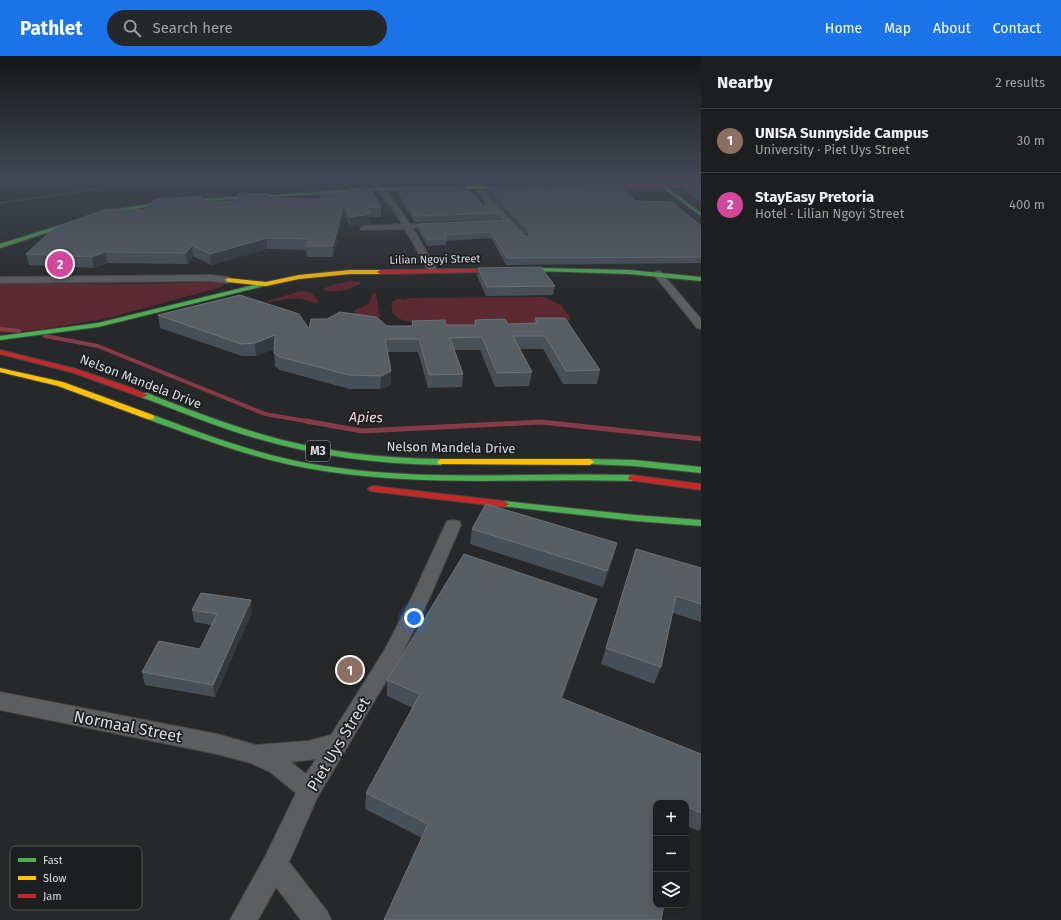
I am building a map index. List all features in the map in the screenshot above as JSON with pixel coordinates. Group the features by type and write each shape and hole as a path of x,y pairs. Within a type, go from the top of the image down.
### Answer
{"main road":[{"path":"0,241 67,216"},
{"path":"0,241 76,216"},
{"path":"0,246 93,216"},
{"name":"Lilian Ngoyi Street","path":"266,284 325,274 432,270 597,270 658,274 701,279"},
{"path":"228,280 266,284"},
{"path":"224,292 234,286 233,282 228,280"},
{"path":"0,338 98,325 224,292 266,284"},
{"name":"Nelson Mandela Drive","path":"0,352 27,356 85,372 223,426 272,441 316,450 379,458 425,461 581,461 650,464 701,470"},
{"name":"M3","path":"0,370 60,384 203,438 252,453 306,466 343,471 428,478 582,477 640,480 701,487"},
{"path":"105,400 151,427"},
{"path":"366,488 635,518 701,523"}],"street":[{"path":"400,216 432,270"},
{"path":"503,216 525,239"},
{"path":"494,223 510,223"},
{"path":"364,228 446,225"},
{"path":"658,274 701,326"},
{"path":"0,280 134,280 211,278 228,280"},
{"name":"Piet Uys Street","path":"243,920 275,864 309,790 402,634 420,599 453,525"},
{"name":"Normaal Street","path":"0,701 217,744 256,754 278,765 309,790"},
{"name":"Normaal Street","path":"256,754 308,751 339,742"},
{"path":"275,864 318,920"}],"shaded area":[{"path":"351,281 360,282 360,284 341,291 321,289 335,284"},
{"path":"220,282 224,284 222,287 104,319 43,329 0,333 0,283 137,284"},
{"path":"301,291 310,292 318,300 317,304 298,298 267,301"},
{"path":"376,293 381,326 377,326 368,316 356,315 353,311 369,304 372,294"},
{"path":"544,297 561,305 571,319 558,324 428,326 399,319 393,314 391,303 397,299 407,300 406,298"}],"building":[{"path":"86,216 340,216 333,246 306,246 309,239 267,238 210,254 192,245 186,253 105,252 92,257 26,254 54,228"},
{"path":"517,216 689,216 701,226 701,257 507,258 491,232 444,235 447,239 427,239 419,224 508,220 522,236 530,236 530,230"},
{"path":"541,267 555,286 487,287 478,268"},
{"path":"240,295 299,314 309,329 311,319 327,319 340,312 376,317 387,326 413,326 412,321 445,320 446,325 476,325 475,320 505,319 508,324 538,323 535,318 565,318 600,370 566,371 545,336 513,336 532,372 497,373 482,337 450,338 463,374 429,375 419,339 385,339 391,371 381,376 349,375 280,357 274,353 275,335 255,343 241,344 158,315"},
{"path":"486,504 617,543 607,571 472,529"},
{"path":"636,549 701,568 701,604 676,596 661,667 606,648"},
{"path":"464,554 597,599 561,698 701,754 701,813 689,807 689,800 653,800 653,908 663,908 661,920 384,920 428,824 366,793 420,694 387,680"},
{"path":"201,593 251,600 213,685 142,672 159,641 200,649 217,614 192,610"}],"waterway":[{"name":"Apies","path":"0,329 19,331"},
{"name":"Apies","path":"45,336 98,346 265,414 311,422"},
{"name":"Apies","path":"306,421 362,431 541,422"},
{"name":"Apies","path":"541,422 701,439"}],"traffic: fast":[{"path":"0,246 93,216"},
{"path":"540,270 629,272 701,279"},
{"path":"0,338 98,325 266,284"},
{"path":"144,395 259,437 296,446 357,457 399,461 441,462"},
{"path":"150,417 232,447 304,465 341,471 378,475 441,478 632,478"},
{"path":"590,462 634,463 701,470"},
{"path":"504,504 635,518 701,523"}],"traffic: slow":[{"path":"228,280 266,284 299,277 350,272 380,272"},
{"path":"0,370 60,384 150,417"},
{"path":"441,462 590,462"}],"traffic: jam":[{"path":"380,272 540,270"},
{"path":"0,352 73,370 144,395"},
{"path":"632,478 701,487"},
{"path":"373,489 504,504"}],"place":[{"name":"StayEasy Pretoria","path":"60,264"},
{"name":"UNISA Sunnyside Campus","path":"350,670"}]}
